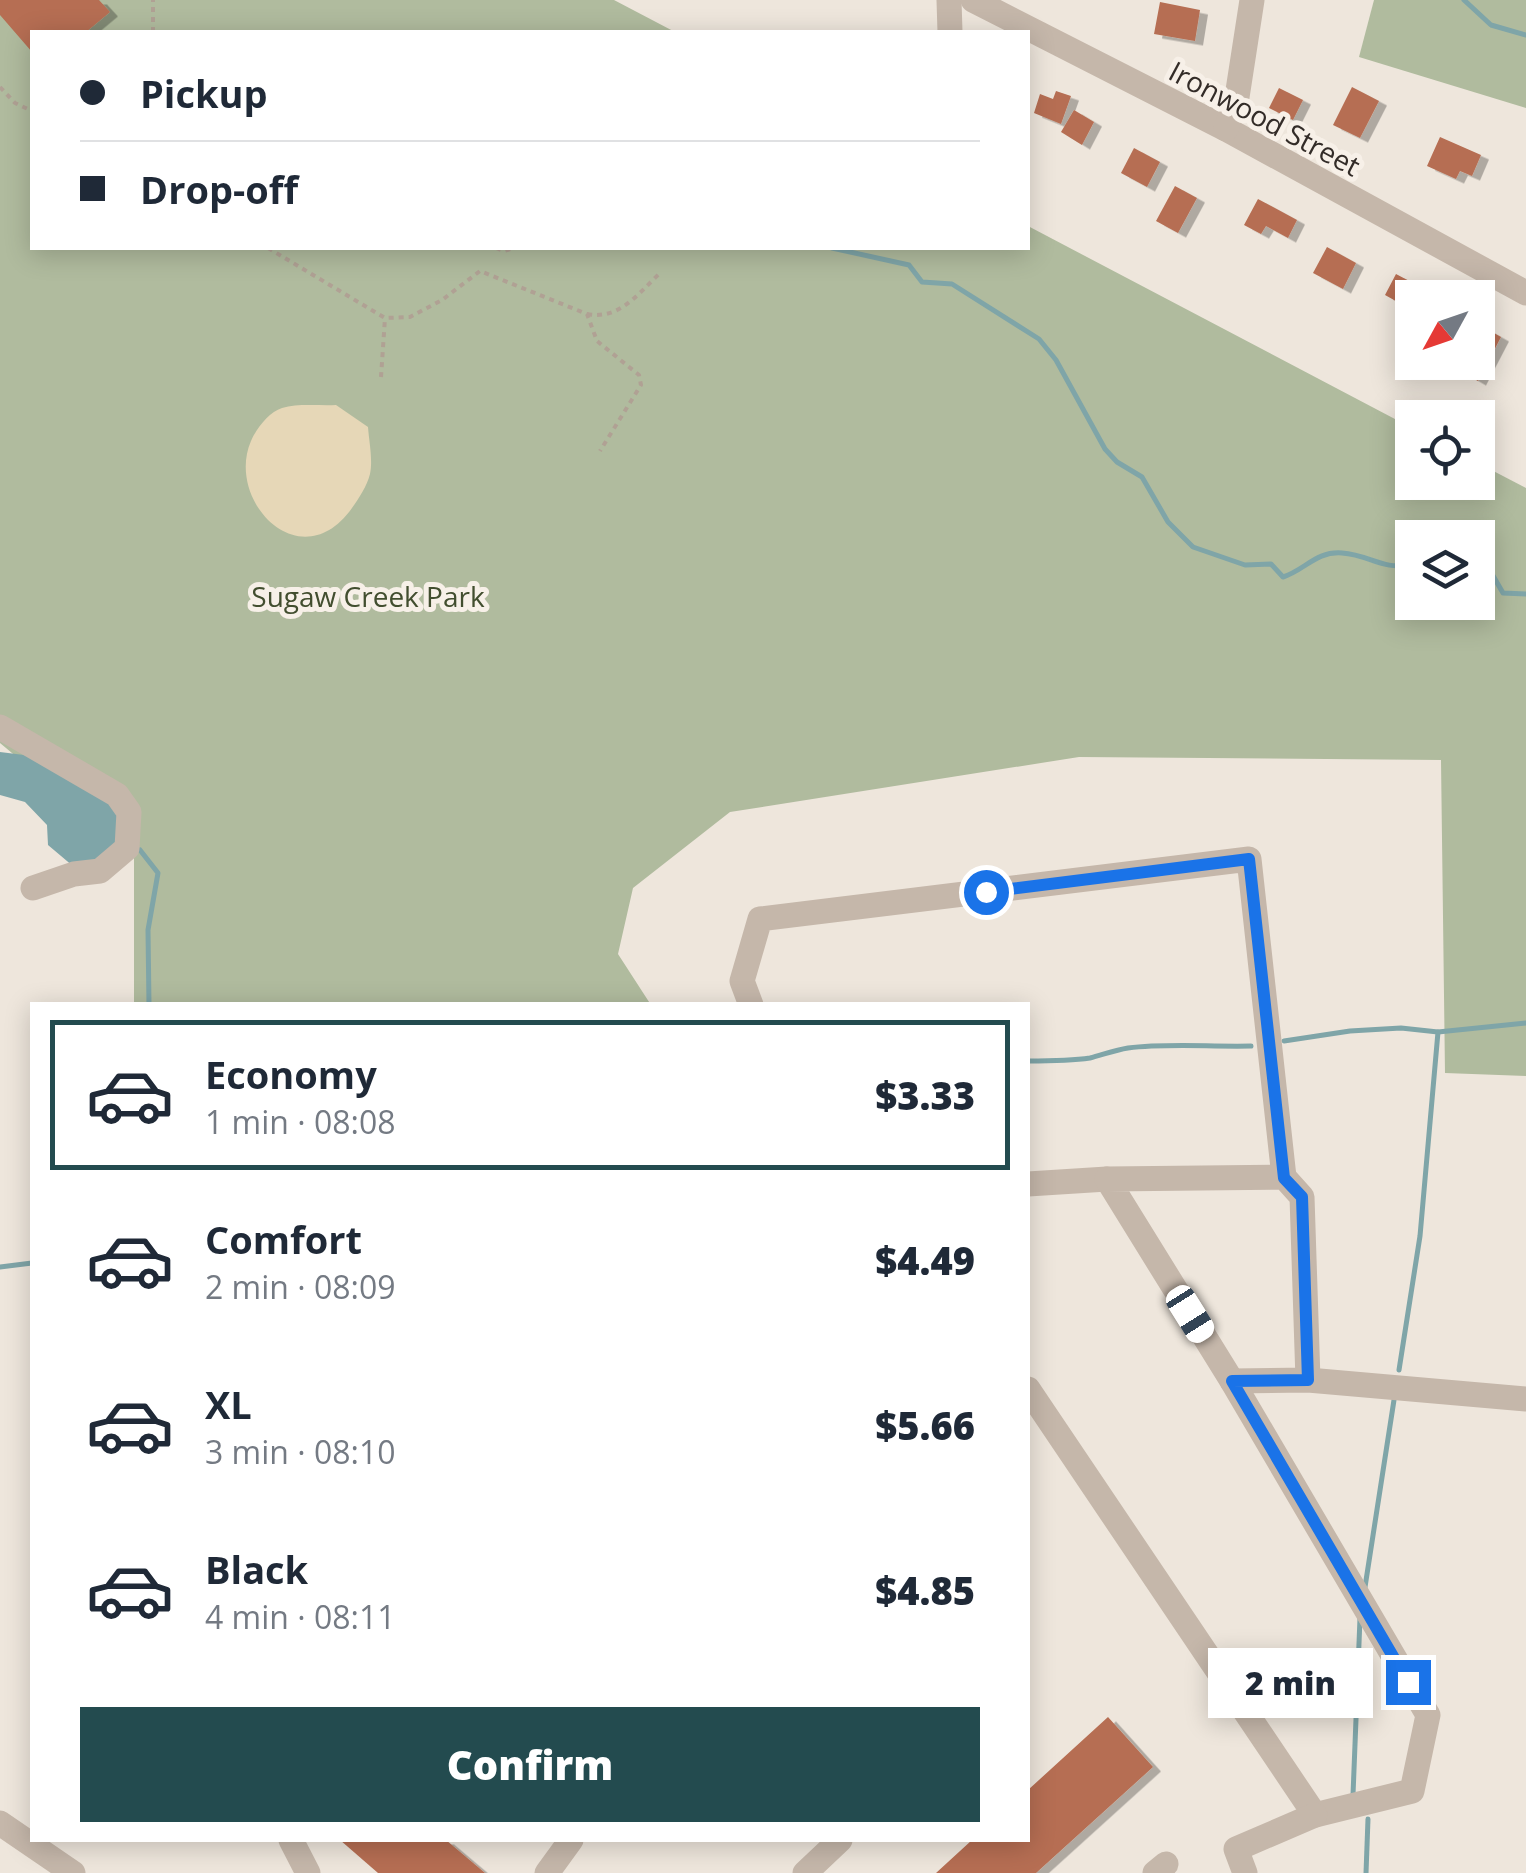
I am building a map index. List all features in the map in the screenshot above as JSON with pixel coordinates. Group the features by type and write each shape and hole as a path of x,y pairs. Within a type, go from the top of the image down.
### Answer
{"street":[{"path":"950,0 950,30"},
{"name":"Ironwood Street","path":"973,0 1226,129 1526,293"},
{"path":"1226,129 1237,97 1252,0"},
{"path":"0,727 117,795 129,812 126,848 100,870 32,888"},
{"path":"750,1002 742,981 760,920 1249,859 1284,1178 1302,1197 1308,1380"},
{"path":"1030,1184 1107,1179 1284,1178"},
{"path":"1107,1179 1232,1381 1428,1715 1412,1792 1315,1815 1236,1849 1245,1873"},
{"path":"1232,1381 1308,1380 1526,1399"},
{"path":"1030,1393 1315,1815"},
{"path":"0,1823 30,1837"},
{"path":"292,1842 308,1873"},
{"path":"547,1873 570,1842"},
{"path":"805,1873 838,1842"},
{"path":"51,1847 73,1873"}],"path":[{"path":"153,0 153,30"},
{"path":"0,87 14,103 30,110"},
{"path":"271,250 385,318 410,317 442,300 480,271 586,314 612,314 659,274"},
{"path":"586,314 597,341 638,375 641,385 600,451"},
{"path":"380,378 385,318"}],"green space":[{"name":"Sugaw Creek Park","path":"0,0 614,0 671,30 30,30 30,250 1030,250 1030,227 1395,419 1395,500 1495,500 1495,472 1526,488 1526,1076 1445,1073 1441,760 1079,757 730,812 633,888 618,954 649,1002 134,1002 134,855 0,743"},
{"path":"1374,0 1526,0 1526,108 1359,57"}],"sand":[{"path":"336,405 368,427 369,478 352,508 332,528 311,536 291,534 273,524 258,508 249,487 246,464 251,441 272,413 282,408"}],"water":[{"path":"0,752 48,758 121,805 117,844 80,872 48,845 47,825 25,802 0,795"}],"building":[{"path":"0,0 99,0 110,12 88,30 30,30 30,50 0,15"},
{"path":"1160,2 1200,10 1195,41 1154,34"},
{"path":"1352,87 1379,101 1360,138 1333,125"},
{"path":"1279,88 1303,100 1293,120 1269,108"},
{"path":"1056,91 1071,96 1061,124 1034,113 1040,94 1053,99"},
{"path":"1074,110 1094,122 1082,145 1061,132"},
{"path":"1440,137 1481,155 1472,176 1460,171 1456,179 1427,166"},
{"path":"1134,148 1160,162 1147,187 1121,173"},
{"path":"1175,186 1197,198 1178,233 1156,221"},
{"path":"1258,199 1297,220 1288,238 1266,226 1261,234 1244,225"},
{"path":"1327,247 1356,263 1343,289 1313,273"},
{"path":"1396,274 1407,280 1395,280 1395,301 1385,295"},
{"path":"1108,1717 1153,1767 1036,1873 936,1873 970,1842 1030,1842 1030,1788"},
{"path":"342,1842 448,1842 485,1873 378,1873"}],"waterway":[{"path":"1464,0 1491,25 1526,35"},
{"path":"841,250 909,265 922,282 952,284 1039,339 1056,360 1105,449 1117,462 1142,477 1168,522 1193,547 1245,565 1271,564 1283,577 1333,553 1395,566"},
{"path":"1495,579 1503,593 1526,594"},
{"path":"140,850 158,873 148,930 149,1002"},
{"path":"1284,1041 1350,1031 1401,1028 1438,1032 1526,1023"},
{"path":"1399,1370 1420,1236 1438,1032"},
{"path":"1030,1061 1082,1059 1143,1047 1251,1046"},
{"path":"0,1267 30,1263"},
{"path":"1365,1587 1394,1400"},
{"path":"1353,1795 1360,1618"},
{"path":"1366,1873 1368,1819"}],"route":[{"path":"986,892 1249,859 1284,1178 1302,1197 1308,1380 1232,1381 1408,1682"}]}
